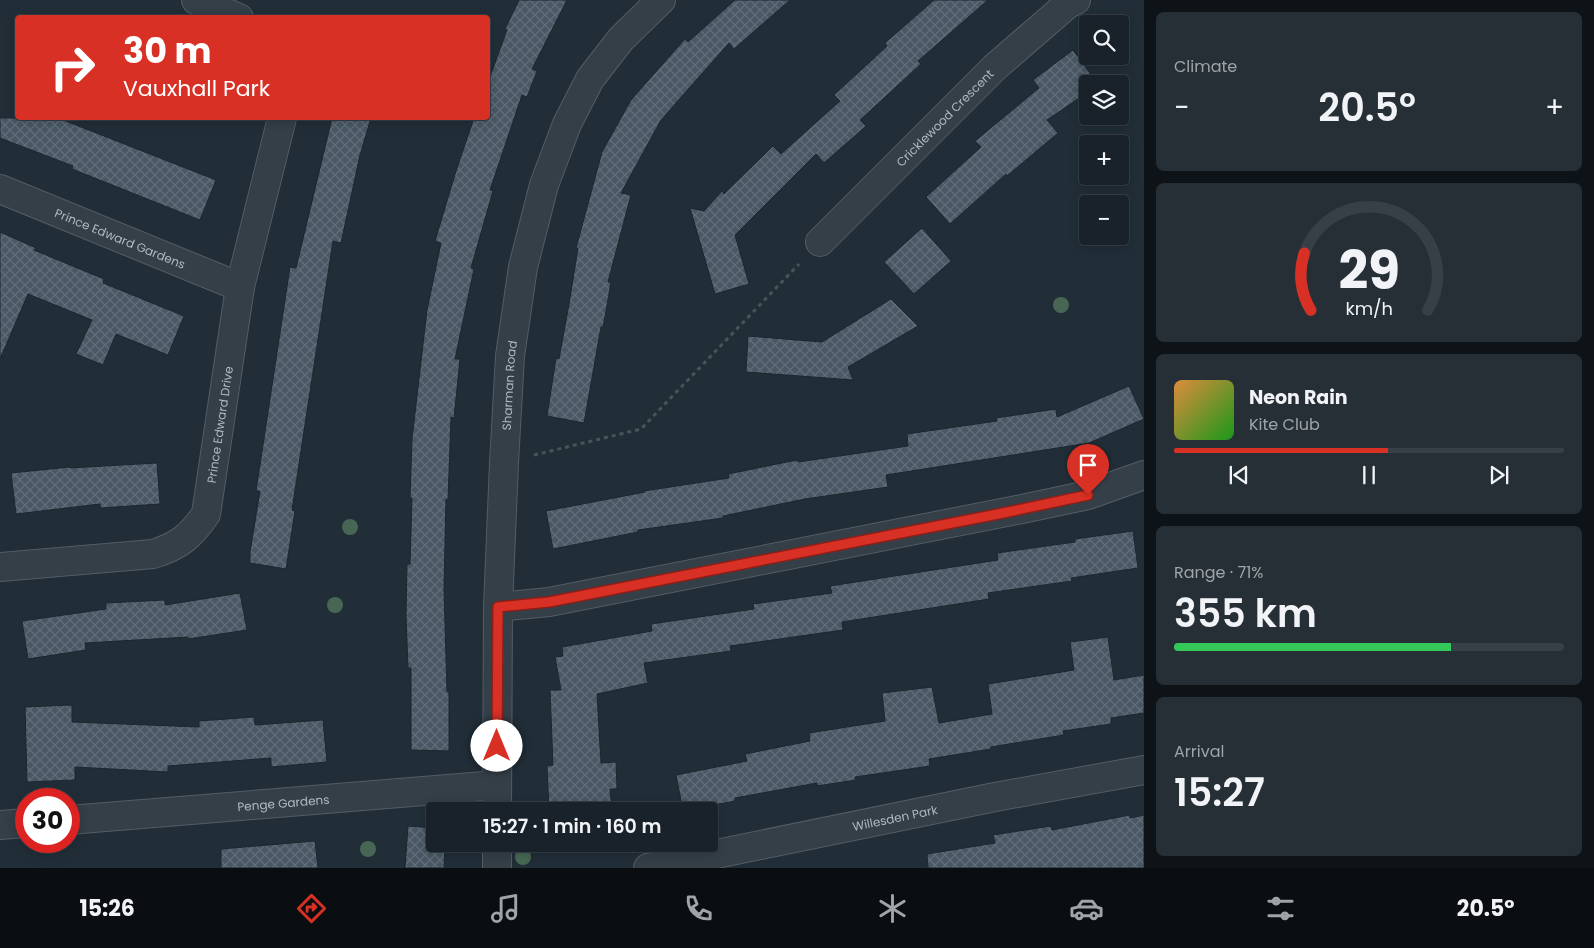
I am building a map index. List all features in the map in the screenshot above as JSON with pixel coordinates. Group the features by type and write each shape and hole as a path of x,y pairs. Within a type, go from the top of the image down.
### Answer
{"street":[{"path":"196,0 232,15"},
{"name":"Sharman Road","path":"497,798 498,607 504,463 510,356 523,267 544,185 567,124 590,79 621,39 661,0"},
{"name":"Cricklewood Crescent","path":"820,242 995,67 1068,4 1076,0"},
{"name":"Prince Edward Drive","path":"0,567 153,554 170,549 184,540 197,528 206,514 240,288 282,120"},
{"name":"Prince Edward Gardens","path":"0,189 240,288"},
{"path":"498,607 549,602 1013,511 1088,495 1144,475"},
{"name":"Willesden Park","path":"648,868 995,797 1144,770"},
{"name":"Penge Gardens","path":"80,819 497,798"},
{"path":"0,825 15,824"},
{"path":"497,852 497,868"}],"path":[{"path":"504,463 641,429 820,242"}],"building":[{"path":"519,0 567,0 532,69 537,71 527,97 522,95 490,190 493,191 471,268 474,269 455,359 460,359 454,418 451,417 448,500 446,499 444,589 447,692 449,692 449,751 411,750 411,668 408,668 406,615 407,564 410,564 412,439 427,310 441,243 435,241 473,120 490,120 490,77 507,30 505,29"},
{"path":"735,0 790,0 734,49 729,43 661,120 621,193 631,195 608,282 611,282 584,423 547,416 556,358 559,359 569,304 578,248 576,248 602,152 631,100 685,39 688,42"},
{"path":"934,0 988,0 918,61 921,64 860,120 866,126 824,163 816,154 735,235 749,284 715,294 690,208 704,211 722,191 724,194 773,146 781,154 840,101 834,95 887,46 885,43"},
{"path":"1073,50 1079,58 1079,65 1084,65 1091,75 1079,75 1079,98 1047,120 1058,133 1007,176 1006,174 950,224 926,197 981,147 975,141 1039,88 1033,80"},
{"path":"0,118 15,118 15,120 63,120 216,180 200,220 72,169 73,166 0,138"},
{"path":"332,120 370,120 360,155 341,243 333,241 292,510 295,511 286,569 250,563 250,552 260,491 256,491 290,267 296,268"},
{"path":"922,228 951,261 914,294 884,262"},
{"path":"0,232 36,248 34,250 104,279 103,283 184,316 168,355 116,334 103,365 76,354 92,320 28,294 0,359"},
{"path":"891,299 918,326 848,367 853,380 746,372 748,336 822,342"},
{"path":"1129,386 1144,419 1089,443 886,475 888,487 805,499 723,516 723,518 638,530 638,532 553,549 546,511 644,491 729,478 728,474 797,460 798,462 908,446 907,434 997,421 996,418 1056,409 1057,417"},
{"path":"157,463 160,504 100,508 100,504 16,514 11,473 70,467"},
{"path":"1133,531 1138,568 1071,578 1072,581 988,593 989,599 842,622 843,630 730,646 731,651 644,663 648,683 597,694 601,763 616,762 617,789 610,789 611,802 549,802 547,766 553,765 550,690 561,690 555,657 563,656 562,647 652,631 651,624 754,609 753,604 832,593 830,586 998,560 997,553 1075,542 1075,539"},
{"path":"240,593 247,630 188,639 188,637 85,643 86,650 28,659 22,621 106,609 106,603 165,600 165,605"},
{"path":"1108,637 1114,680 1144,675 1144,713 1111,718 1111,724 1063,731 1064,735 929,759 930,766 855,777 856,780 817,786 817,783 735,798 735,801 718,804 718,802 681,802 676,775 747,761 745,754 810,741 809,733 885,721 882,693 932,687 939,723 992,714 988,684 1074,670 1070,642"},
{"path":"72,705 72,722 199,727 199,721 254,717 255,725 323,720 327,762 271,767 271,758 168,766 168,772 75,767 75,780 27,782 25,707"},
{"path":"1130,815 1130,818 1144,815 1144,868 928,868 927,854 995,843 993,835 1051,826 1052,830"},
{"path":"408,826 426,827 426,852 445,852 444,868 405,868"},
{"path":"315,841 318,868 221,868 221,849"}],"route":[{"path":"497,746 498,607 549,602 1088,495"}]}
